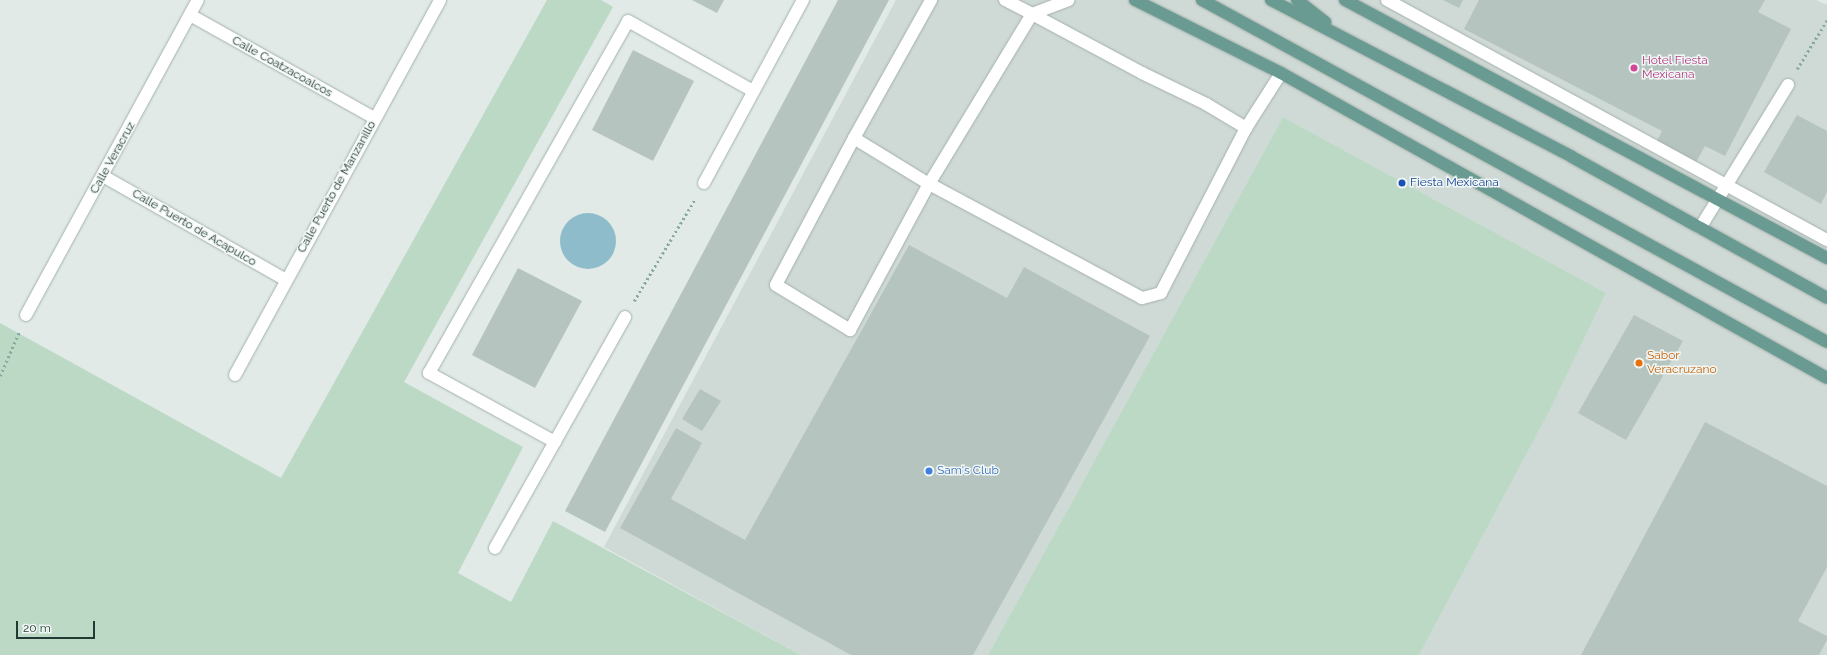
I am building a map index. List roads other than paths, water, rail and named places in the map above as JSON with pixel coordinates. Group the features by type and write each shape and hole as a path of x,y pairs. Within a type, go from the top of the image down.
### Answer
{"main road":[{"path":"1135,0 1280,72 1827,378"},
{"path":"1202,0 1827,342"},
{"path":"1271,0 1572,157 1827,298"},
{"path":"1297,0 1346,39"},
{"path":"1345,0 1827,258"}],"street":[{"name":"Calle Veracruz","path":"26,315 198,0"},
{"name":"Calle Puerto de Manzanillo","path":"235,375 374,118 440,0"},
{"path":"704,183 803,0"},
{"path":"931,0 854,138 776,285 850,330 929,184 1032,14 1068,0"},
{"path":"1005,0 1142,73 1206,104 1246,128"},
{"path":"1386,0 1827,240"},
{"name":"Calle Coatzacoalcos","path":"190,15 374,118"},
{"path":"555,442 429,372 628,21 753,91"},
{"path":"854,138 929,184 1142,298 1161,293 1246,128 1280,72"},
{"path":"1700,228 1788,85"},
{"name":"Calle Puerto de Acapulco","path":"103,176 286,280"},
{"path":"495,548 625,317"}],"water":[{"path":"582,213 594,213 604,217 612,225 616,235 616,247 612,257 604,265 594,269 582,269 572,265 564,257 560,247 560,235 564,225 572,217"}],"place":[{"name":"Hotel Fiesta Mexicana","path":"1634,68"},
{"name":"Fiesta Mexicana","path":"1402,183"},
{"name":"Sabor Veracruzano","path":"1639,363"},
{"name":"Sam's Club","path":"929,471"}]}
